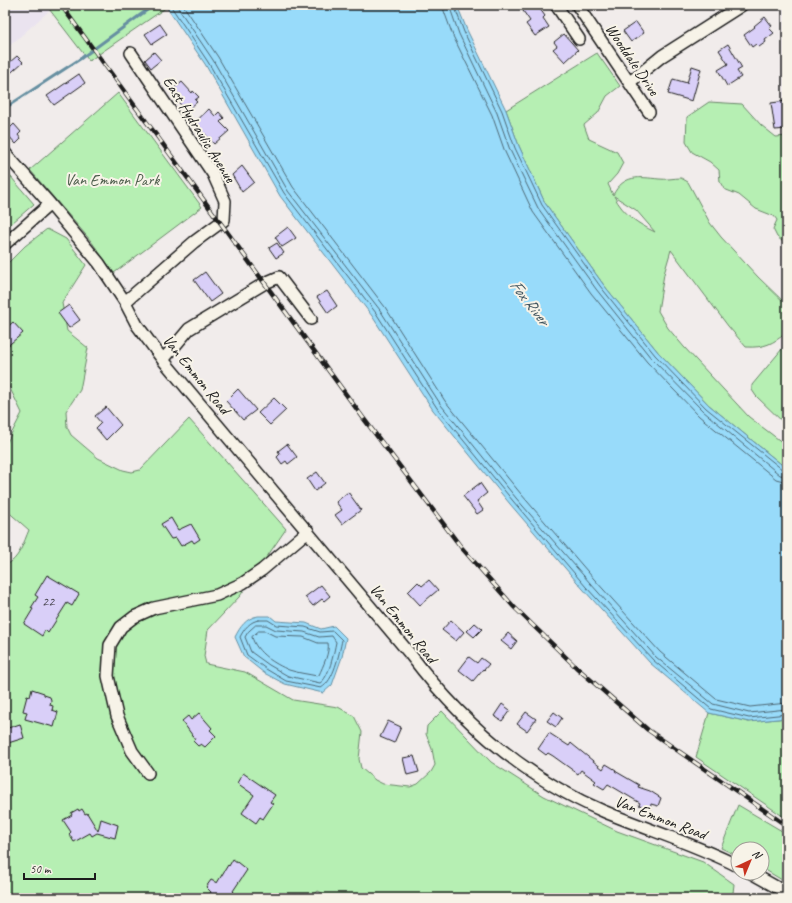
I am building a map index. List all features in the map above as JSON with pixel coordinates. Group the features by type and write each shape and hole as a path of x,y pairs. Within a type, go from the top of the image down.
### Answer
{"street":[{"path":"556,5 578,39"},
{"name":"Wooddale Drive","path":"577,5 649,112"},
{"path":"630,82 662,56 742,5"},
{"name":"East Hydraulic Avenue","path":"125,302 194,242 224,220 225,201 213,174 131,53"},
{"name":"Van Emmon Road","path":"5,153 99,263 125,302 137,325 163,360 308,531 449,702 479,732 511,758 543,780 585,803 701,849 730,862"},
{"path":"5,244 50,204"},
{"path":"163,360 189,329 265,283 279,277 310,319"},
{"path":"148,773 132,751 117,716 108,676 110,645 121,627 134,617 154,608 217,595 243,583 262,570 308,531"},
{"path":"765,881 787,893"}],"shaded area":[{"path":"5,5 46,5 50,10 5,50"}],"green space":[{"path":"46,5 165,5 167,7 89,61"},
{"path":"597,53 620,86 607,96 598,113 584,125 589,139 617,152 623,163 617,174 608,184 613,195 622,183 633,178 681,178 688,182 710,223 721,237 758,277 787,305 787,332 777,340 763,346 746,347 728,326 671,250 664,274 658,311 668,328 684,347 749,417 787,446 787,469 709,405 658,352 603,284 545,203 519,146 506,110","holes":["614,196 636,210 655,232 643,226 626,213"]},
{"name":"Van Emmon Park","path":"118,93 202,207 114,273 91,241 30,170"},
{"path":"709,102 742,104 761,125 776,137 787,136 787,245 777,237 773,229 777,220 774,216 756,209 739,195 724,189 720,182 719,170 710,162 692,152 686,142 687,117"},
{"path":"5,170 34,204 5,229"},
{"path":"47,229 66,239 86,265 62,303 67,331 88,348 80,390 66,411 67,427 71,435 98,458 123,470 132,472 140,470 189,419 286,529 240,596 208,630 204,656 206,664 245,672 293,700 338,707 354,716 362,732 359,759 361,768 375,780 383,784 410,787 418,784 431,772 435,765 432,749 426,734 427,726 442,711 491,762 544,796 617,831 703,862 734,884 733,893 728,898 327,898 324,894 318,891 310,898 5,898 5,565 10,563 17,555 29,530 5,509 5,446 22,413 5,378 5,266 25,246"},
{"path":"787,343 787,426 756,396 752,390 752,385"},
{"path":"709,713 749,722 787,718 787,819 696,757"},
{"path":"738,805 787,834 787,883 770,873 770,841 730,841 730,852 721,848"}],"water":[{"name":"Fox River","path":"165,5 457,5 467,30 506,110 519,146 545,203 603,284 658,352 709,405 787,469 787,718 749,722 709,713 650,663 583,589 510,504 433,410 372,316 280,196 205,64"},
{"path":"258,616 270,616 276,621 306,623 321,629 334,626 346,638 342,657 332,685 323,693 285,684 264,673 244,657 235,637 244,624 250,619"}],"building":[{"path":"519,5 537,5 545,16 543,18 549,27 535,36 526,24 530,21"},
{"path":"765,17 772,26 769,28 774,33 759,47 756,44 752,47 744,35"},
{"path":"636,22 644,33 631,42 623,31"},
{"path":"160,24 167,34 152,44 145,34"},
{"path":"564,34 578,50 565,62 553,49 557,46 554,42"},
{"path":"728,44 742,68 737,71 741,77 727,86 718,70 728,64 719,50"},
{"path":"154,52 161,60 151,68 145,60"},
{"path":"17,56 23,62 5,78 5,57 10,62"},
{"path":"692,66 701,69 692,101 668,94 673,79 687,83"},
{"path":"79,74 85,83 54,105 47,96"},
{"path":"182,82 192,93 193,91 199,97 195,100 197,102 186,111 175,98 179,95 173,89"},
{"path":"786,101 787,129 775,130 771,103"},
{"path":"209,109 215,116 219,112 224,118 220,122 229,131 214,144 193,124"},
{"path":"14,124 21,132 18,135 21,139 16,144 7,134 9,132 8,130"},
{"path":"242,166 254,182 242,192 232,175"},
{"path":"288,227 296,238 282,247 275,237"},
{"path":"277,243 284,253 276,258 269,248"},
{"path":"205,272 221,294 210,302 194,280"},
{"path":"327,291 337,306 328,313 317,297"},
{"path":"69,305 80,320 69,328 58,313"},
{"path":"13,322 23,333 5,348 5,329"},
{"path":"238,389 256,410 243,420 226,401"},
{"path":"274,398 286,410 270,425 258,413"},
{"path":"106,407 121,425 106,440 96,428 101,423 95,416"},
{"path":"287,444 297,457 288,464 286,461 282,464 277,457 280,454 278,451"},
{"path":"317,472 325,483 315,491 307,479"},
{"path":"480,483 487,493 477,501 483,510 477,514 463,496"},
{"path":"348,492 361,510 342,524 335,515 342,510 336,502"},
{"path":"171,518 178,530 191,524 200,539 194,543 192,540 181,546 176,538 171,539 161,524"},
{"path":"47,575 79,594 72,606 67,603 48,633 45,630 42,636 24,624 38,597 35,595"},
{"path":"429,580 438,590 420,605 408,592 418,582 422,586"},
{"path":"321,585 330,596 324,601 322,599 313,606 305,597"},
{"path":"451,620 464,632 456,641 442,630"},
{"path":"475,623 482,629 474,637 467,631"},
{"path":"508,633 517,641 511,649 501,641"},
{"path":"469,657 477,663 481,658 489,664 473,681 459,670"},
{"path":"32,689 44,693 44,695 50,697 50,705 53,706 52,710 58,712 54,727 25,719 27,712 23,711 27,696 30,697"},
{"path":"502,704 510,710 502,721 494,716"},
{"path":"526,712 536,719 527,731 517,724"},
{"path":"554,712 562,718 556,727 547,721"},
{"path":"199,713 212,728 210,730 216,736 205,747 201,744 198,746 193,741 195,739 182,721 188,716 191,720"},
{"path":"388,721 401,727 394,743 380,737"},
{"path":"20,724 24,738 5,744 5,729"},
{"path":"549,733 569,746 571,743 603,769 606,764 639,785 638,787 650,791 661,798 658,806 651,804 650,809 639,805 640,803 608,784 604,789 594,783 596,781 581,770 578,774 548,753 546,755 538,749"},
{"path":"414,756 419,772 407,775 403,758"},
{"path":"243,773 275,795 270,802 273,804 263,819 260,817 256,823 242,813 254,795 237,783"},
{"path":"78,809 79,811 82,809 85,814 87,813 98,831 101,819 118,825 115,838 97,833 92,836 90,833 74,842 69,834 71,832 63,820 72,815 71,813"},
{"path":"233,859 247,870 233,891 234,892 230,898 208,898 211,892 206,887 211,880 217,883"}],"waterway":[{"path":"5,108 80,59 154,5"}],"railway":[{"path":"61,5 364,419 461,547 514,607 576,667 648,730 787,826"}]}
